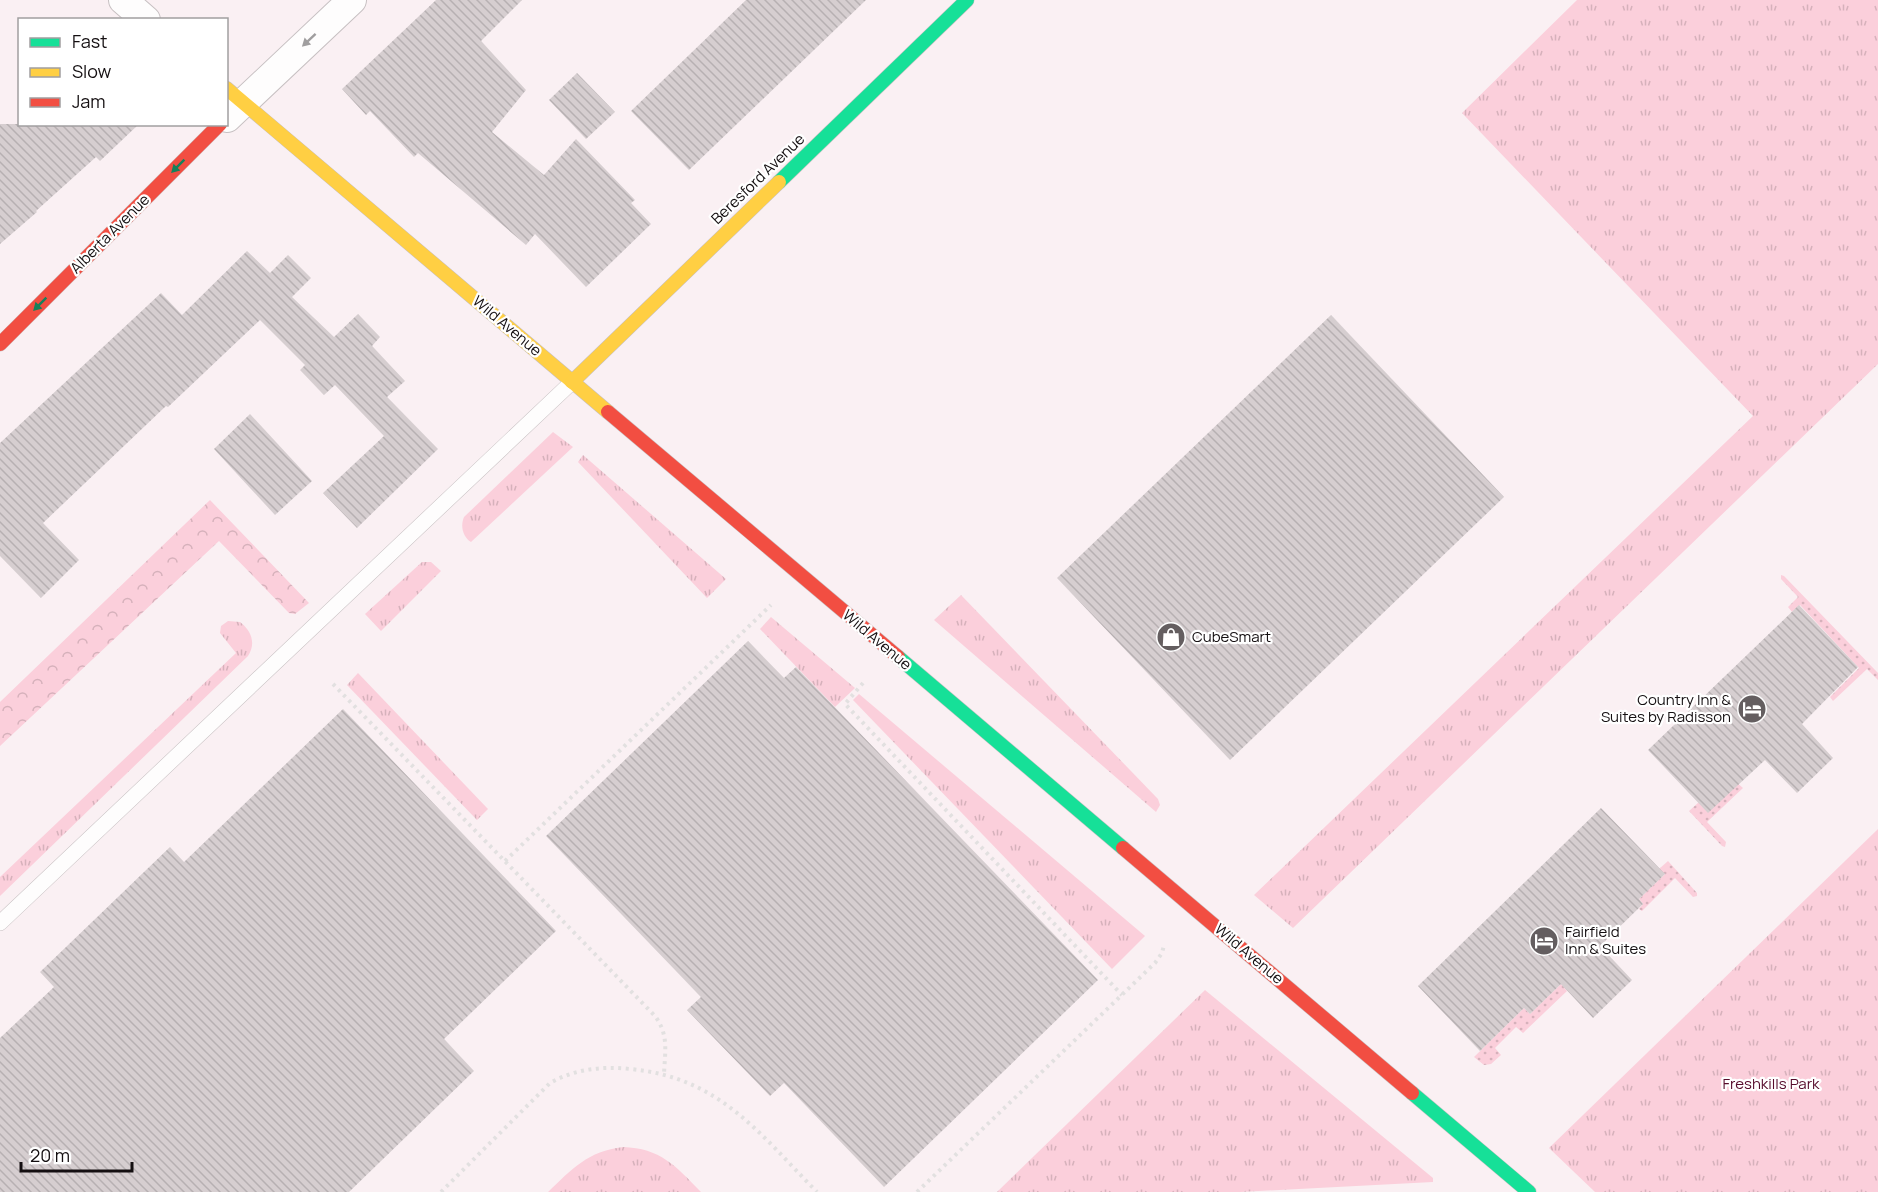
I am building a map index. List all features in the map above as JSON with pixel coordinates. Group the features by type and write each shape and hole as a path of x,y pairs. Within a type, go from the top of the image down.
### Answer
{"street":[{"path":"123,0 144,18"},
{"path":"232,102 352,0"},
{"name":"Beresford Avenue","path":"572,382 967,0"},
{"name":"Wild Avenue","path":"232,102 572,382 1529,1192"},
{"name":"Alberta Avenue","path":"0,344 218,126"}],"lane":[{"path":"0,923 572,382"}],"path":[{"path":"505,861 771,604"},
{"path":"863,683 845,704 1122,995"},
{"path":"333,684 663,1027 666,1038 664,1074"},
{"path":"917,1192 1155,963 1164,945"},
{"path":"441,1192 550,1083 566,1074 588,1069 617,1067 664,1074 681,1079 712,1094 739,1113 817,1192"}],"green space":[{"path":"1577,0 1878,0 1878,364 1293,928 1254,895 1753,416 1462,113"},
{"path":"553,432 573,447 471,542 463,531 464,517"},
{"path":"583,455 726,579 707,598 578,462"},
{"path":"210,500 309,603 295,614 289,613 219,541 0,746 0,702"},
{"path":"422,562 431,562 441,571 381,631 365,614"},
{"path":"1781,575 1878,673 1878,680 1867,669 1833,701 1830,697 1859,668 1800,605 1792,612 1788,607 1798,597 1781,579"},
{"path":"961,595 1158,799 1160,805 1156,812 934,620"},
{"path":"771,617 855,688 835,707 760,629"},
{"path":"228,621 240,622 250,634 252,647 248,656 0,896 0,877 236,653 220,633 221,626"},
{"path":"358,673 488,809 477,820 347,685"},
{"path":"859,694 1145,936 1112,969 853,700"},
{"path":"1735,781 1743,788 1707,822 1726,842 1725,847 1689,811 1699,802"},
{"name":"Freshkills Park","path":"1878,829 1878,1192 1595,1192 1549,1148"},
{"path":"1668,861 1697,893 1697,896 1693,897 1675,878 1642,911 1639,909 1643,904 1639,899 1665,874 1659,869"},
{"path":"1561,984 1567,991 1523,1033 1516,1027 1495,1048 1501,1055 1491,1064 1484,1065 1474,1057 1524,1008 1530,1014"},
{"path":"1205,990 1433,1178 1433,1182 1240,1192 997,1192"},
{"path":"623,1147 647,1151 666,1160 701,1192 548,1192 581,1162 600,1152"}],"building":[{"path":"436,0 522,0 481,41 526,90 492,132 544,175 576,139 635,200 631,203 651,224 586,287 535,234 526,245 418,153 414,157 370,111 366,115 342,89"},
{"path":"746,0 866,0 689,170 631,111"},
{"path":"577,73 615,112 586,139 549,100"},
{"path":"0,124 137,126 100,161 96,157 0,244"},
{"path":"247,251 270,273 288,255 311,278 292,297 334,337 358,314 380,337 372,346 405,381 387,397 438,449 357,528 323,493 384,436 335,385 324,395 300,370 305,365 260,320 43,523 79,560 41,598 0,556 0,443 161,293 182,315"},
{"path":"1331,315 1504,497 1230,760 1057,578"},
{"path":"250,414 312,481 275,515 214,449"},
{"name":"Country Inn & Suites by Radisson","path":"1799,605 1858,667 1802,724 1833,758 1797,793 1765,760 1708,813 1648,750"},
{"path":"748,641 784,678 796,667 1098,980 884,1187 784,1083 770,1096 687,1010 701,997 546,836"},
{"path":"343,709 556,931 444,1039 474,1071 349,1192 0,1192 0,1038 54,987 40,972 170,847 184,862"},
{"path":"1601,808 1665,874 1639,899 1643,904 1600,946 1632,980 1593,1018 1561,984 1530,1014 1524,1008 1480,1051 1418,986"}],"traffic: fast":[{"path":"779,182 967,0"},
{"path":"898,657 1123,848"},
{"path":"1412,1093 1529,1192"}],"traffic: slow":[{"path":"228,90 608,412"},
{"path":"572,382 779,182"}],"traffic: jam":[{"path":"0,344 218,126"},
{"path":"608,412 898,657"},
{"path":"1123,848 1412,1093"}],"place":[{"name":"CubeSmart","path":"1171,637"},
{"name":"Country Inn & Suites by Radisson","path":"1752,709"},
{"name":"Fairfield Inn & Suites","path":"1544,941"}]}
